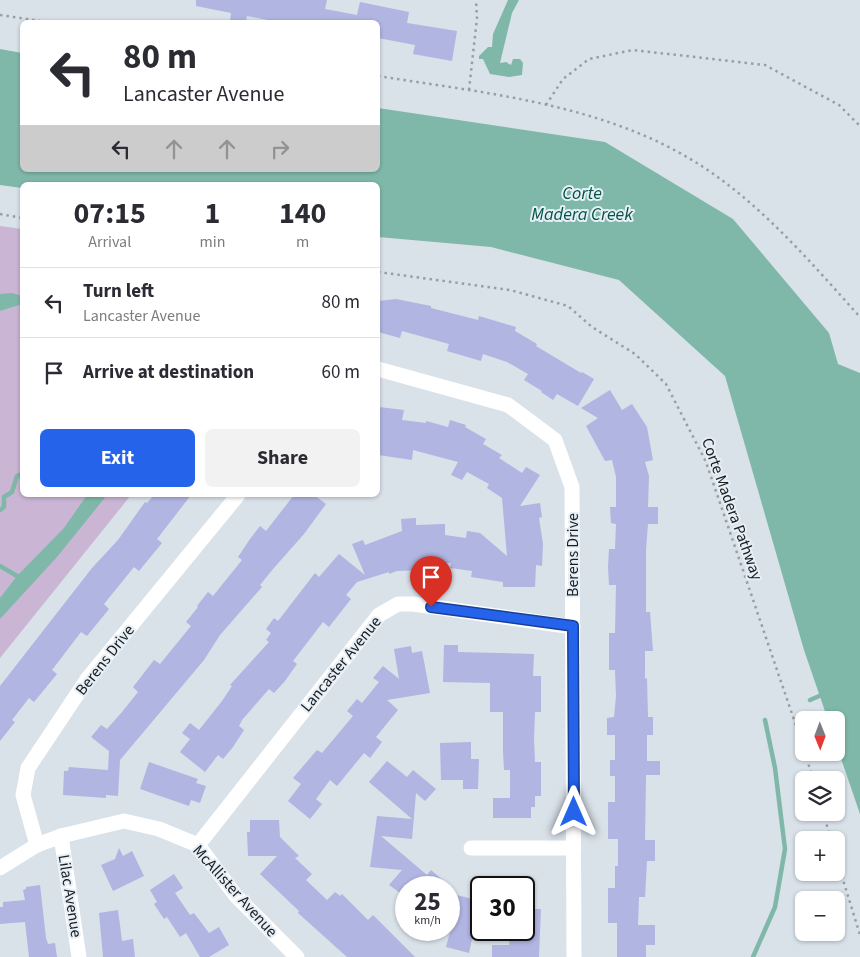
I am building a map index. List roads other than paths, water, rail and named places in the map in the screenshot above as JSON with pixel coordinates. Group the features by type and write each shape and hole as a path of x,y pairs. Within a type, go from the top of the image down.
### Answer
{"street":[{"name":"Berens Drive","path":"380,370 508,405 555,440 572,487 574,957"},
{"name":"Berens Drive","path":"37,845 23,795 28,768 88,678 236,497"},
{"name":"Lancaster Avenue","path":"198,844 379,615 398,604 414,604 573,626"},
{"name":"McAllister Avenue","path":"0,868 37,845 60,836 124,821 159,829 198,844 236,896 297,957"},
{"name":"Lilac Avenue","path":"60,836 79,957"},
{"path":"471,848 574,848"}],"water":[{"path":"508,0 519,0 512,13 500,63 506,62 511,65 513,59 520,59 523,63 522,75 509,77 490,74 483,59 479,59 479,56 488,47 492,47 493,34"},
{"name":"Corte Madera Creek","path":"0,49 20,53 20,172 380,172 380,108 605,142 733,219 829,333 838,364 860,373 860,814 842,761 845,761 845,711 825,711 804,650 725,376 619,280 491,247 380,237 380,182 20,182 20,188 0,185"},
{"path":"12,293 20,295 20,306 0,311 0,294"},
{"path":"86,497 105,497 57,557 0,619 0,598 17,576 64,528"}],"waterway":[{"path":"0,510 4,507 4,497 12,492 17,476 20,475"},
{"path":"0,566 17,576"},
{"path":"810,700 824,694"},
{"path":"753,957 775,907 785,849 775,768 765,720"}]}
